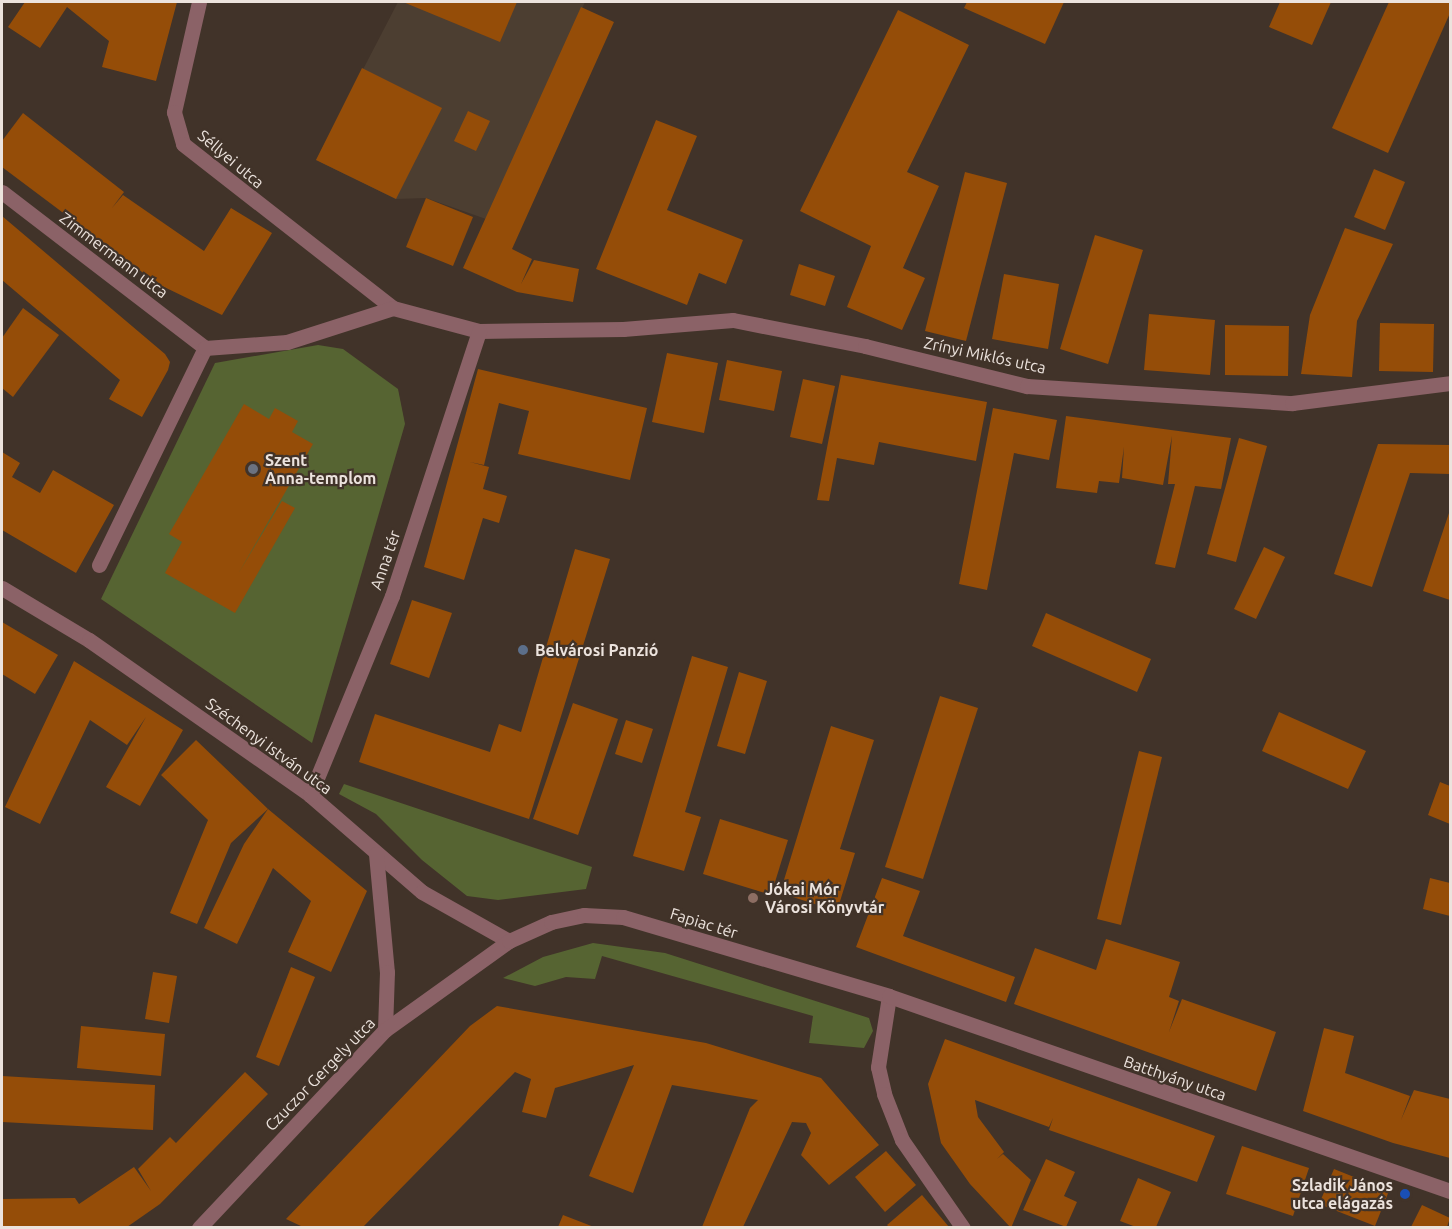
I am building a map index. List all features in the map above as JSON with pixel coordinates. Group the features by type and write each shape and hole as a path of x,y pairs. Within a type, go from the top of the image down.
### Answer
{"street":[{"name":"Séllyei utca","path":"199,2 174,112 183,144 285,227 393,308"},
{"name":"Zimmermann utca","path":"2,192 205,348"},
{"path":"99,566 205,348 287,342 393,308 479,331"},
{"name":"Zrínyi Miklós utca","path":"479,331 623,329 733,320 866,346 1027,386 1292,403 1450,383"},
{"name":"Anna tér","path":"310,795 392,596 479,331"},
{"name":"Széchenyi István utca","path":"2,588 88,640 310,795 422,892 509,941"},
{"path":"376,854 387,972 385,1030"},
{"name":"Fapiac tér","path":"509,941 552,922 584,915 623,917 889,996"},
{"name":"Czuczor Gergely utca","path":"199,1227 385,1030 509,941"},
{"path":"889,996 878,1067 884,1094 902,1140 963,1227"},
{"name":"Batthyány utca","path":"889,996 1450,1191"}],"shaded area":[{"path":"398,2 585,2 486,219 426,198 396,199 316,160"}],"green space":[{"path":"318,345 343,349 398,389 405,424 312,743 101,599 215,363"},
{"path":"344,784 592,867 586,889 498,900 467,896 422,860 376,814 339,794"},
{"path":"593,943 665,953 869,1018 873,1031 864,1048 809,1043 813,1016 602,956 595,979 566,977 535,986 503,978 543,957"}],"building":[{"path":"25,2 177,2 156,81 102,67 109,41 67,7 40,48 8,27"},
{"path":"403,2 517,2 500,42"},
{"path":"967,2 1064,2 1045,44 964,8"},
{"path":"1280,2 1331,2 1312,45 1269,27"},
{"path":"1389,2 1450,2 1450,13 1388,153 1332,128"},
{"path":"581,7 614,22 512,249 532,259 521,284 534,260 579,269 573,302 517,292 463,268"},
{"path":"898,10 969,45 907,172 939,186 903,268 925,278 902,330 847,307 871,246 800,211"},
{"path":"362,68 442,108 396,199 316,160"},
{"path":"468,111 490,121 476,151 454,141"},
{"path":"23,113 124,192 112,208 123,195 204,251 231,208 272,233 222,315 158,284 2,167 2,141"},
{"path":"656,120 697,136 667,210 743,240 726,284 699,273 687,305 596,269"},
{"path":"1374,169 1405,182 1385,230 1354,217"},
{"path":"965,172 1007,183 966,341 925,331"},
{"path":"426,198 473,217 453,266 406,247"},
{"path":"2,216 165,354 170,362 168,370 142,417 109,399 120,380 2,280"},
{"path":"1345,228 1393,244 1357,321 1352,377 1301,374 1310,315"},
{"path":"1095,235 1143,250 1108,364 1060,349"},
{"path":"799,264 835,276 825,306 790,295"},
{"path":"1004,274 1059,284 1048,349 992,339"},
{"path":"23,308 59,335 13,397 2,388 2,338"},
{"path":"1149,314 1215,320 1210,375 1144,370"},
{"path":"1380,323 1434,324 1433,372 1379,371"},
{"path":"1225,325 1289,326 1288,376 1225,375"},
{"path":"667,353 718,363 704,433 652,422"},
{"path":"727,360 782,371 774,411 719,400"},
{"path":"478,369 647,408 630,480 518,454 529,411 499,403 484,465 470,462 489,467 483,489 507,496 499,523 483,518 464,580 424,567"},
{"path":"841,375 987,402 976,461 879,442 874,465 837,458 829,501 817,500"},
{"path":"803,379 835,386 822,444 790,437"},
{"name":"Szent Anna-templom","path":"244,404 269,419 275,408 298,421 292,432 313,444 238,574 282,501 295,508 235,613 165,573 182,542 169,534"},
{"path":"993,408 1057,420 1049,460 1014,453 987,590 959,584"},
{"path":"1066,416 1231,438 1221,489 1195,486 1175,568 1155,564 1175,484 1168,484 1172,436 1163,485 1122,478 1124,447 1119,483 1099,481 1097,493 1056,488"},
{"path":"1239,438 1267,446 1236,562 1207,554"},
{"path":"1378,444 1450,445 1450,474 1410,473 1372,587 1334,574"},
{"path":"2,452 20,463 12,477 40,493 53,470 114,505 76,573 2,530"},
{"path":"1450,510 1450,600 1423,591"},
{"path":"1264,547 1285,557 1256,619 1234,609"},
{"path":"575,549 610,559 529,819 359,762 375,714 490,752 499,724 521,732"},
{"path":"412,600 452,613 429,678 390,664"},
{"path":"1046,613 1151,659 1137,692 1032,646"},
{"path":"2,622 58,655 35,694 2,674"},
{"path":"692,656 728,667 685,812 701,817 684,871 633,856"},
{"path":"74,661 183,730 140,806 106,787 146,717 127,745 90,720 40,824 5,807"},
{"path":"739,672 767,681 745,754 717,746"},
{"path":"940,696 978,708 923,879 885,867"},
{"path":"573,703 618,719 578,835 533,819"},
{"path":"1279,712 1366,751 1348,789 1262,751"},
{"path":"626,720 653,729 642,763 615,754"},
{"path":"831,726 874,740 840,849 855,853 837,911 780,893"},
{"path":"196,740 268,809 231,843 197,924 170,913 208,820 161,775"},
{"path":"1139,751 1162,757 1121,925 1097,919"},
{"path":"1440,782 1450,786 1450,824 1428,815"},
{"path":"268,809 367,891 331,972 288,952 311,901 273,868 237,944 204,928 244,844"},
{"path":"720,819 788,840 771,895 703,874"},
{"path":"882,878 920,891 903,936 1015,977 1006,1002 856,947"},
{"path":"1430,878 1450,883 1450,916 1423,909"},
{"path":"1106,939 1180,962 1169,997 1179,1001 1169,1032 1182,999 1276,1032 1256,1091 1014,1004 1035,948 1096,970"},
{"path":"291,967 315,977 279,1066 256,1057"},
{"path":"153,972 177,976 169,1023 145,1019"},
{"path":"497,1006 706,1043 821,1078 879,1145 829,1185 801,1155 811,1133 806,1123 792,1122 743,1227 702,1227 750,1108 758,1100 672,1085 633,1193 589,1176 634,1065 555,1088 546,1118 522,1112 531,1079 515,1072 363,1227 303,1227 286,1219 470,1026"},
{"path":"81,1026 165,1034 161,1076 77,1068"},
{"path":"1324,1028 1354,1036 1345,1073 1410,1096 1401,1120 1414,1090 1450,1099 1450,1158 1393,1143 1303,1111"},
{"path":"945,1039 1215,1136 1197,1182 1049,1130 1053,1118 1049,1127 975,1100 978,1117 1004,1152 997,1159 1003,1154 1031,1180 1011,1228 970,1184 941,1143 928,1084"},
{"path":"245,1072 268,1094 160,1204 127,1227 2,1227 2,1199 75,1198 79,1204 134,1167 151,1191 138,1169 170,1137 176,1143"},
{"path":"2,1076 155,1085 153,1130 2,1122"},
{"path":"1242,1146 1309,1168 1293,1216 1226,1194"},
{"path":"886,1151 916,1185 885,1212 855,1177"},
{"path":"1046,1159 1075,1172 1064,1196 1077,1202 1066,1227 1023,1210"},
{"path":"1334,1169 1389,1191 1375,1226 1319,1204"},
{"path":"1138,1178 1171,1192 1156,1227 1136,1227 1120,1221"},
{"path":"922,1195 949,1227 889,1227 887,1225"},
{"path":"1422,1205 1450,1218 1447,1227 1411,1227"},
{"path":"563,1215 594,1227 558,1227"}],"place":[{"name":"Szent Anna-templom","path":"253,469"},
{"name":"Belvárosi Panzió","path":"523,650"},
{"name":"Jókai Mór Városi Könyvtár","path":"753,898"},
{"name":"Szladik János utca elágazás","path":"1405,1194"}]}
